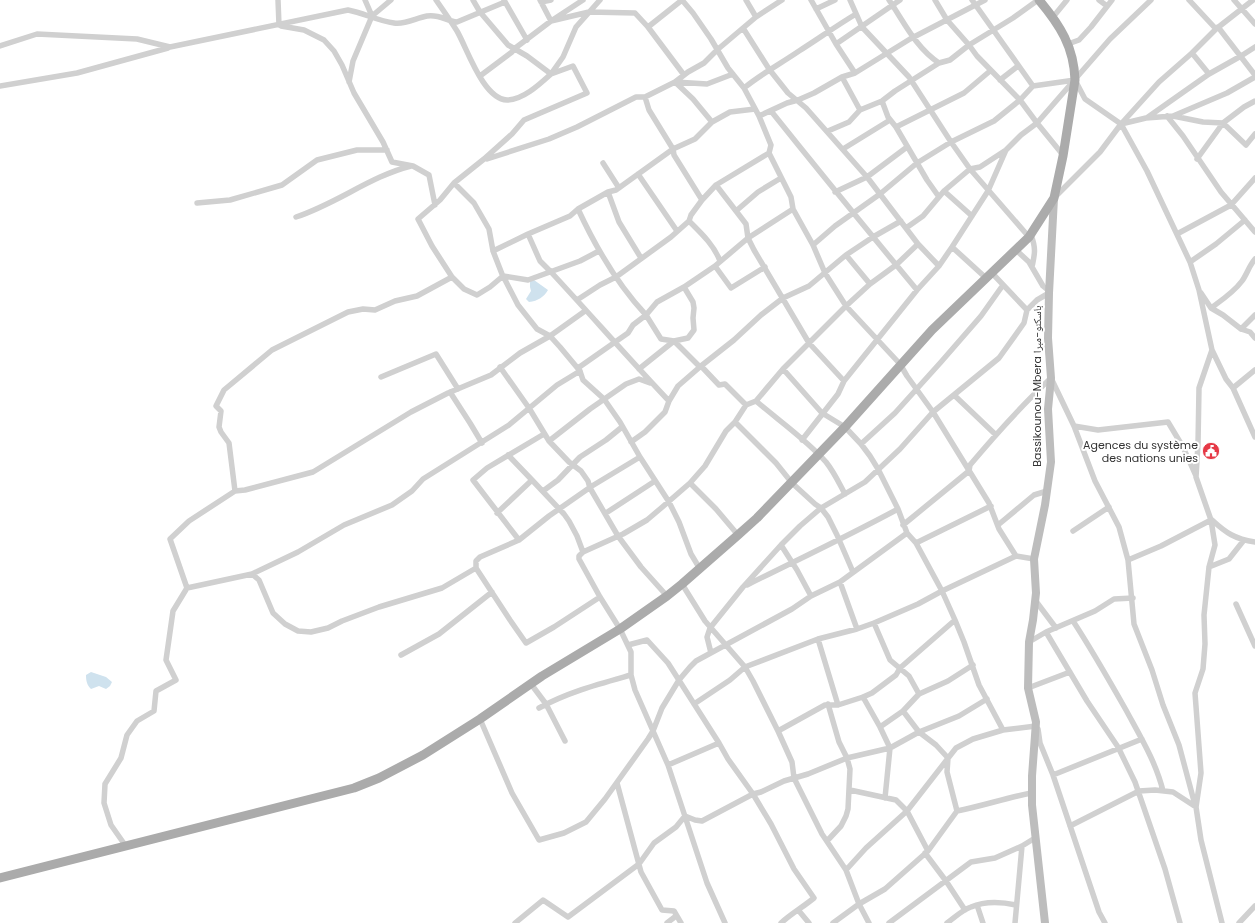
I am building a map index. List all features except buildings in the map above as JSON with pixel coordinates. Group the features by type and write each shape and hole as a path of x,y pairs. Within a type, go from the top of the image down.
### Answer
{"main road":[{"name":"Bassikounou-Mbera باسكنو-مبرا","path":"1038,0 1053,17 1068,44 1074,70 1074,80 1063,156 1054,198"},
{"path":"0,878 354,788 379,778 423,755 480,719 531,684 620,629 667,596 700,569 792,483 845,427 932,330 1030,236 1054,198"}],"street":[{"path":"278,0 279,25"},
{"path":"365,0 372,16"},
{"path":"349,82 354,61 372,16 391,0"},
{"path":"436,0 457,31 480,76 493,95 500,99 508,100 520,96 537,86 551,74 563,57 576,27 600,0"},
{"path":"473,0 480,12 508,45 527,56 551,74"},
{"path":"551,0 541,1 551,21"},
{"path":"480,76 512,52 514,48 582,0"},
{"path":"648,27 682,0 694,13 717,50 744,88 759,116 770,145 769,152 791,197 793,209 813,245 825,273 846,306 900,364 933,412 990,506 998,525 1016,556"},
{"path":"746,0 756,16"},
{"path":"484,159 549,140 636,97 645,97 675,82 704,63 756,16 782,0"},
{"path":"811,0 836,44 855,73"},
{"path":"816,9 834,0"},
{"path":"850,0 862,27 912,81 970,170 1030,236 1034,244 1035,251 1032,267"},
{"path":"836,44 862,27 891,3 900,0"},
{"path":"936,0 947,20 977,56 1020,100 1063,156"},
{"path":"759,116 786,103 798,100 814,93 842,76 855,73 913,37 947,20 973,3 985,0"},
{"path":"828,131 849,122 860,110 882,101 939,63 950,60 969,45 994,31 1038,0"},
{"path":"1053,17 1067,0"},
{"path":"1099,0 1106,6"},
{"path":"1068,44 1079,40 1091,28 1112,0"},
{"path":"906,228 923,216 944,191 970,170 980,168 1006,150 1021,135 1037,123 1110,39 1151,0"},
{"path":"1170,116 1227,93 1255,76 1241,56 1217,28 1189,0"},
{"path":"1234,0 1255,24"},
{"path":"1054,198 1100,152 1121,124 1159,82 1192,53 1217,28 1253,0"},
{"path":"0,86 77,73 170,47 348,10 360,12 395,24 404,23 427,16 436,16 457,22 504,1 527,40"},
{"path":"891,3 913,37 933,59 939,63"},
{"path":"973,3 1033,86"},
{"path":"551,21 589,12 635,13 648,27 684,75"},
{"path":"744,88 829,30 856,14"},
{"path":"279,25 304,30 324,40 335,53 354,93 387,150 392,162 413,166 429,175 435,205"},
{"path":"743,28 769,70 788,93 798,100 828,131 868,177 918,244 939,266"},
{"path":"0,46 37,34 137,39 170,47"},
{"path":"1146,118 1209,74 1255,48"},
{"path":"1192,53 1209,74"},
{"path":"551,74 574,66 587,92 524,120 512,134 454,183 440,200 418,219 432,246 452,277 464,289 477,295 490,287 503,276 528,280 580,261 599,251"},
{"path":"1000,80 1018,66"},
{"path":"896,127 964,92 990,70"},
{"path":"675,82 707,84 733,74"},
{"path":"842,76 860,110"},
{"path":"813,245 854,212 880,194 917,163 951,142 994,121 1020,100 1033,86 1074,80"},
{"path":"1074,80 1085,99 1121,124 1147,171 1190,262 1199,290 1212,350 1226,379 1234,388 1255,437"},
{"path":"675,82 693,99 712,122"},
{"path":"645,97 649,110 673,150 674,155 702,200"},
{"path":"882,101 890,120 896,127 927,180 939,197"},
{"path":"1197,158 1223,123 1244,107 1255,101"},
{"path":"493,251 570,216 608,192 619,188 673,150 695,139 712,122 730,112 755,109"},
{"path":"771,111 835,192 854,212 917,290"},
{"path":"1121,124 1146,118 1170,116 1203,122 1223,123 1246,145 1255,134"},
{"path":"1170,116 1197,158 1231,205 1255,232"},
{"path":"843,149 890,120"},
{"path":"835,192 868,177 907,147"},
{"path":"197,203 230,200 282,185 317,160 357,150 387,150"},
{"path":"802,440 838,394 844,381 917,290 939,266 988,191 1006,150"},
{"path":"577,300 616,277 671,237 688,221 702,200 716,185 769,152"},
{"path":"603,163 619,188"},
{"path":"296,217 316,210 394,170 413,166"},
{"path":"638,174 677,231"},
{"path":"736,211 758,192 781,178"},
{"path":"1177,234 1231,205 1255,179"},
{"path":"454,183 474,203 489,229 493,251 503,276 518,305 536,329 550,336 579,370 584,380 604,399 669,502 679,522 691,554 700,569"},
{"path":"716,185 746,224 748,238 809,343 844,381"},
{"path":"944,191 972,216"},
{"path":"608,192 619,222 641,258"},
{"name":"Bassikounou-Mbera باسكنو-مبرا","path":"1045,923 1031,793 1036,724 1028,688 1029,642 1036,600 1034,559 1051,462 1048,409 1051,378 1048,338 1054,198"},
{"path":"125,845 111,825 104,803 105,784 121,758 127,735 137,721 154,711 156,691 176,680 166,660 173,611 187,588 252,574 298,552 344,524 392,506 412,491 423,479 509,425 557,385 628,333 633,325 646,315 657,302 684,287 715,266 748,238 793,209"},
{"path":"578,210 604,260 624,291 646,315 661,339 674,342 698,365 701,366 718,386 725,384 746,405"},
{"path":"1190,262 1216,244 1245,220"},
{"path":"688,221 704,236 716,251 720,261"},
{"path":"631,442 645,432 665,412 669,401 678,386 734,340 761,315 783,298 808,286 846,255 901,221"},
{"path":"528,234 540,261 669,401"},
{"path":"725,923 707,883 668,766 635,690 631,675 631,652 620,629 579,559 583,552 618,536 647,520 690,483 704,466 726,431 735,422 746,405 756,401 783,370 846,306 870,284 896,265 918,244"},
{"path":"952,247 1003,285 1027,310"},
{"path":"712,653 707,637 710,628 743,587 781,545 800,526 822,508 865,482 900,449 933,412 999,358 1024,323 1027,310 1037,300 1049,292 1043,286 1029,262 1016,250"},
{"path":"846,255 870,284"},
{"path":"1211,308 1234,290 1243,280 1250,264 1255,259"},
{"path":"715,266 731,288 764,267"},
{"path":"235,491 229,444 219,427 221,411 216,406 224,390 272,350 326,322 348,312 363,309 375,310 395,301 417,296 452,277"},
{"path":"861,444 895,413 981,316 1003,285"},
{"path":"639,370 674,342 688,338 694,330 693,302 684,287"},
{"path":"1199,290 1211,308 1241,329 1250,332 1255,338"},
{"path":"187,588 170,539 189,521 235,491 245,490 313,472 411,412 450,392 491,375 520,353 550,336 585,311"},
{"path":"1241,329 1255,315"},
{"path":"1196,477 1199,388 1212,350"},
{"path":"381,377 436,354 458,389"},
{"path":"500,367 529,408 549,441 569,462 581,471 588,481 590,488 606,513 618,536 641,567 667,596"},
{"path":"783,370 822,414 845,427 861,444 878,469 898,509 907,533 916,544 942,591 973,665 979,684 1002,730"},
{"path":"1234,388 1255,370"},
{"path":"903,524 969,471 970,465 996,435 1030,398 1051,378 1074,426 1095,481 1119,527 1128,560 1133,598 1134,624 1179,745 1196,807 1201,840 1222,923"},
{"path":"549,441 626,384 639,379 652,384"},
{"path":"450,392 482,443"},
{"path":"954,395 996,435"},
{"path":"756,401 818,455 834,474 845,494"},
{"path":"735,422 776,463 792,483 814,504 822,508 828,517 853,572"},
{"path":"1074,426 1098,430 1168,422 1183,447 1196,477 1211,520 1215,545 1209,567 1204,615 1205,644 1203,669 1195,693 1201,773 1196,807"},
{"path":"543,491 558,480 580,457 606,440 622,427"},
{"path":"519,540 473,480 487,468 544,434"},
{"path":"508,455 543,491 569,521 583,552"},
{"path":"600,597 554,628 526,643 476,568 476,561 480,557 519,540 558,509 640,458"},
{"path":"497,513 532,480"},
{"path":"606,513 655,482"},
{"path":"690,483 716,509 738,535"},
{"path":"998,525 1034,495 1047,491"},
{"path":"916,544 990,506"},
{"path":"1073,530 1109,507"},
{"path":"743,587 898,509"},
{"path":"1211,520 1225,532 1244,540 1255,542"},
{"path":"1128,560 1161,546 1211,520"},
{"path":"480,719 512,793 539,840 564,833 586,822 605,799 653,731 662,708 679,680 690,667 726,645 792,609 811,596 840,582 907,533"},
{"path":"1209,567 1228,558 1244,540"},
{"path":"781,545 793,562 811,596"},
{"path":"694,704 730,680 745,667 818,638 857,629 874,623 918,604 1016,556 1034,559"},
{"path":"252,574 259,580 272,613 285,624 298,632 311,632 328,628 379,607 442,588 476,568"},
{"path":"840,582 857,629"},
{"path":"682,584 710,628 745,667 753,681 778,730 792,762 794,778 822,834 846,870 859,904 869,923"},
{"path":"401,655 439,634 492,592"},
{"path":"1029,642 1046,632 1095,611 1114,599 1133,598"},
{"path":"1036,600 1056,628"},
{"path":"1236,604 1255,646"},
{"path":"778,730 825,705 838,704 872,693 896,675 900,668 955,620"},
{"path":"1073,621 1090,647 1142,739 1163,791"},
{"path":"874,623 890,660 909,676 919,694"},
{"path":"1046,632 1087,701 1118,749 1139,791 1165,869 1180,923"},
{"path":"818,638 838,704"},
{"path":"628,645 647,640 668,663 728,759 753,794 771,824 794,870 814,898 798,911 789,915 781,923"},
{"path":"880,727 903,711 919,694 948,681 973,665"},
{"path":"1028,688 1070,672"},
{"path":"539,708 560,697 631,675"},
{"path":"531,684 546,704 565,741"},
{"path":"863,697 890,748 885,798"},
{"path":"685,816 702,821 753,794 761,792 784,781 847,758 890,748 919,732 958,716 987,699"},
{"path":"827,841 841,826 846,816 850,790 850,769 847,758 839,742 828,704"},
{"path":"903,711 919,732 936,745 948,758 947,772 957,811"},
{"path":"846,870 866,848 907,811 956,748 973,739 1002,730 1036,724 1040,743 1053,774 1098,912 1105,923"},
{"path":"1053,774 1142,739"},
{"path":"668,766 719,743"},
{"path":"617,783 641,872 662,910 674,912 681,923"},
{"path":"850,790 896,800 907,811 927,852 965,910"},
{"path":"1070,826 1139,791 1173,792 1196,807"},
{"path":"833,923 859,904 885,889 927,852 957,811 1031,793"},
{"path":"515,923 543,900 568,917 639,864 654,843 676,827 685,816"},
{"path":"889,923 971,862 995,858 1022,846 1035,838"},
{"path":"1015,923 1022,846"},
{"path":"947,923 965,910 977,905 1000,903 1016,905"},
{"path":"977,905 983,923"},
{"path":"1240,923 1255,906"},
{"path":"798,911 809,923"},
{"path":"667,923 676,916"}],"water":[{"path":"534,280 548,290 545,295 535,301 529,302 526,299 531,291 530,281"},
{"path":"91,672 106,677 112,682 110,686 106,689 99,686 91,689 87,683 86,675"}],"place":[{"name":"Agences du système des nations unies","path":"1211,451"}]}
